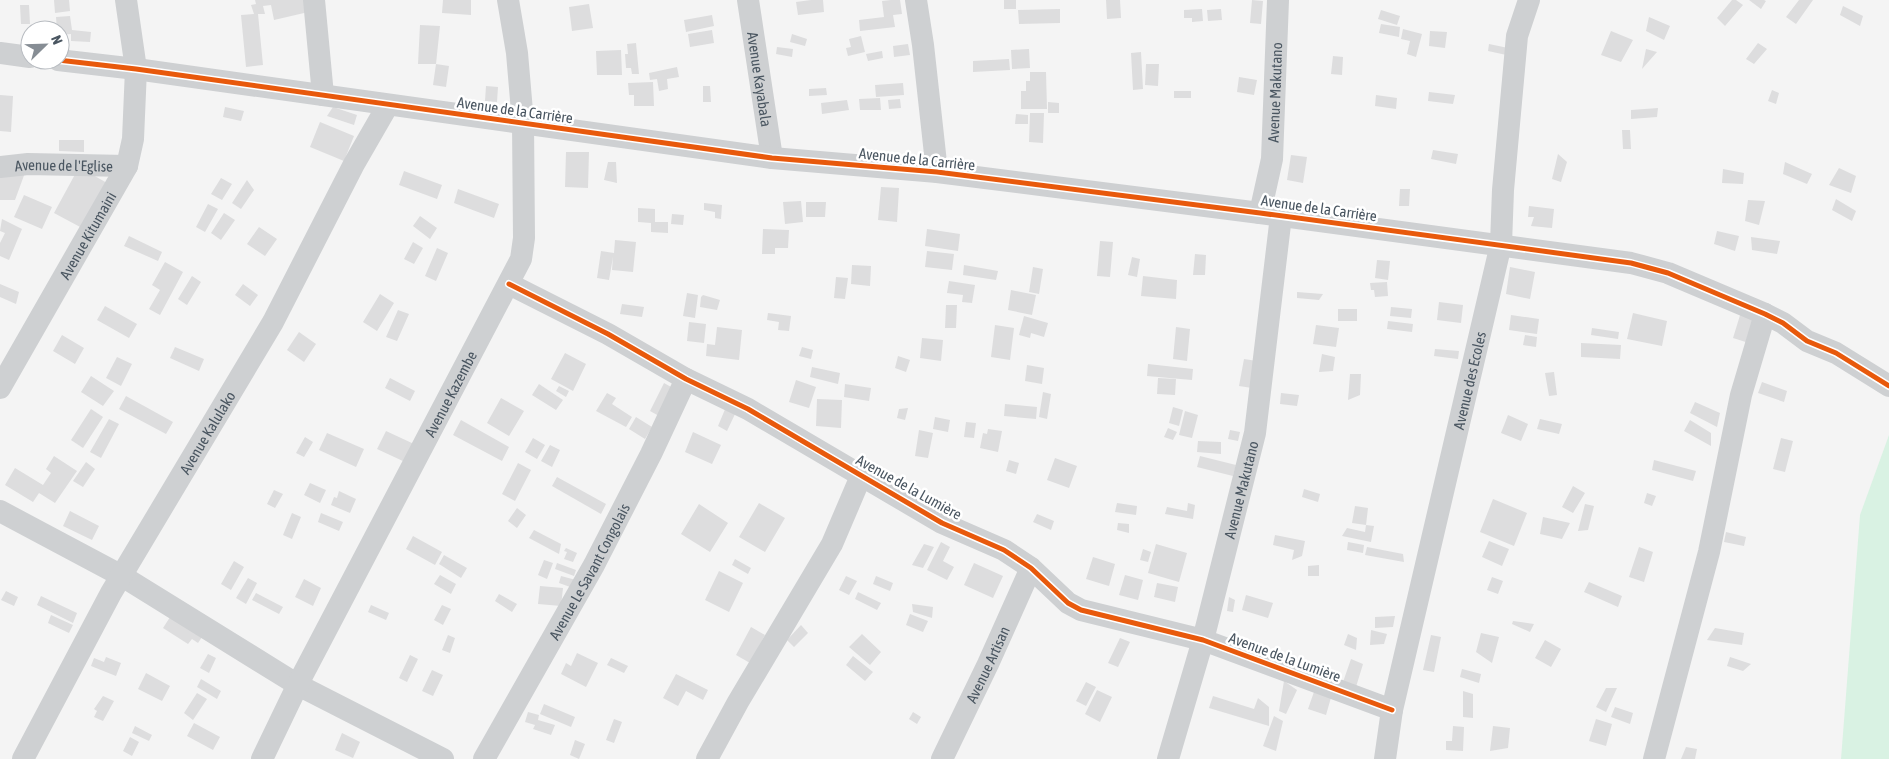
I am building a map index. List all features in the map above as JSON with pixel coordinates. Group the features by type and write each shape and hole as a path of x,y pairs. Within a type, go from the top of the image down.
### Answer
{"street":[{"name":"Avenue Kitumaini","path":"0,388 127,166 133,139 136,69 126,0"},
{"path":"314,0 323,95"},
{"name":"Avenue Kazembe","path":"262,759 298,684 521,259 524,248 523,123 517,53 508,0"},
{"name":"Avenue Kayabala","path":"748,0 772,158"},
{"path":"916,0 923,44 937,172"},
{"name":"Avenue Makutano","path":"1168,759 1203,640 1255,433 1270,214 1278,0"},
{"name":"Avenue des Ecoles","path":"1385,759 1392,710 1501,244 1503,190 1517,36 1529,0"},
{"path":"0,53 20,56"},
{"name":"Avenue de la Carrière","path":"70,61 772,158 937,172 1501,244 1631,263 1668,273 1765,314 1795,330 1807,341 1836,353 1889,386"},
{"name":"Avenue Kalulako","path":"23,759 122,576 273,322 354,164 388,105"},
{"name":"Avenue de l'Eglise","path":"0,167 28,164 127,166"},
{"name":"Avenue de la Lumière","path":"509,284 608,334 686,379 748,409 942,523 1004,550 1031,568 1068,604 1081,610 1203,640 1392,710"},
{"path":"1654,759 1709,552 1741,395 1765,314"},
{"name":"Avenue Le Savant Congolais","path":"484,759 594,565 651,454 686,379"},
{"path":"708,759 738,702 832,544 862,476"},
{"path":"0,512 122,576 298,684 443,759"},
{"name":"Avenue Artisan","path":"942,759 988,664 1031,568"}],"green space":[{"path":"1889,435 1889,759 1841,759 1860,515"}],"building":[{"path":"54,0 69,0 70,11 55,13"},
{"path":"255,0 315,0 317,10 274,20 271,5 263,6 265,14 258,14 263,65 246,67 241,15 254,14 251,5 256,4"},
{"path":"443,0 471,0 471,15 442,13"},
{"path":"823,0 824,12 798,15 796,2"},
{"path":"900,0 902,14 893,15 895,27 860,31 859,20 884,17 882,1"},
{"path":"1004,0 1016,0 1016,9 1004,9"},
{"path":"1106,0 1120,0 1121,18 1107,19"},
{"path":"1252,0 1263,1 1261,24 1250,23"},
{"path":"1732,0 1736,0 1743,5 1725,26 1717,18"},
{"path":"1749,0 1764,0 1766,1 1761,9"},
{"path":"1799,0 1813,0 1796,24 1786,17"},
{"path":"589,4 593,28 572,31 569,7"},
{"path":"20,5 29,5 30,20 21,20"},
{"path":"1843,6 1863,16 1860,26 1840,15"},
{"path":"1060,9 1060,23 1019,24 1018,10"},
{"path":"1202,9 1203,21 1192,22 1192,18 1184,18 1184,10"},
{"path":"1221,9 1222,20 1208,21 1207,10"},
{"path":"1381,10 1400,16 1397,25 1378,19"},
{"path":"712,15 714,26 686,32 684,20"},
{"path":"70,16 72,30 91,32 90,42 71,41 70,20 56,20 56,17"},
{"path":"1649,17 1670,26 1664,40 1646,31"},
{"path":"1381,24 1400,27 1399,37 1379,33"},
{"path":"420,25 440,26 436,64 418,64"},
{"path":"1403,29 1422,34 1416,57 1407,54 1410,41 1401,39"},
{"path":"712,30 714,43 690,47 688,34"},
{"path":"1430,31 1447,32 1445,48 1429,46"},
{"path":"1611,31 1633,40 1621,62 1601,55"},
{"path":"792,34 807,39 805,46 790,42"},
{"path":"861,36 865,52 848,56 846,48 851,47 849,39"},
{"path":"636,43 639,74 632,74 631,68 626,68 625,54 628,54 627,44"},
{"path":"1758,43 1767,49 1754,64 1746,59"},
{"path":"908,44 910,55 894,57 893,46"},
{"path":"1489,44 1513,49 1511,56 1488,51"},
{"path":"777,47 793,49 792,57 776,54"},
{"path":"1029,49 1030,68 1012,69 1011,50"},
{"path":"1646,49 1657,52 1642,69"},
{"path":"621,50 622,75 597,75 596,51"},
{"path":"882,51 883,58 868,61 866,54"},
{"path":"1141,52 1143,89 1133,90 1131,53"},
{"path":"1333,56 1343,57 1342,75 1331,74"},
{"path":"1009,59 1010,70 973,72 973,61"},
{"path":"436,64 449,66 446,87 433,85"},
{"path":"1146,64 1159,64 1158,86 1145,85"},
{"path":"677,67 679,77 667,79 668,89 659,91 657,79 650,80 649,73"},
{"path":"1030,72 1046,72 1047,109 1021,109 1021,91 1026,91 1026,81 1030,81"},
{"path":"1239,77 1257,80 1254,95 1237,92"},
{"path":"653,82 654,106 634,106 634,95 629,95 628,83"},
{"path":"903,83 904,95 876,97 875,85"},
{"path":"486,86 498,87 497,102 485,101"},
{"path":"703,86 710,86 711,102 703,102"},
{"path":"826,88 827,95 809,96 809,89"},
{"path":"1772,90 1779,93 1776,104 1768,101"},
{"path":"1174,91 1191,91 1191,98 1174,98"},
{"path":"1429,92 1455,95 1453,104 1428,101"},
{"path":"0,95 13,96 11,132 0,131"},
{"path":"1376,95 1397,98 1396,109 1375,106"},
{"path":"880,98 881,110 860,110 859,99"},
{"path":"900,99 901,108 889,109 888,100"},
{"path":"847,100 849,110 822,114 821,103"},
{"path":"1048,102 1059,103 1059,113 1048,113"},
{"path":"225,107 244,111 241,121 223,117"},
{"path":"333,107 357,115 354,125 327,116"},
{"path":"1658,108 1657,117 1631,119 1631,110"},
{"path":"1030,113 1044,113 1043,143 1029,142"},
{"path":"1016,114 1028,115 1028,124 1015,124"},
{"path":"320,122 354,136 344,161 310,147"},
{"path":"1622,130 1630,130 1631,149 1623,149"},
{"path":"59,140 84,140 84,152 59,151"},
{"path":"1433,150 1458,154 1456,164 1431,159"},
{"path":"566,152 589,152 588,188 565,187"},
{"path":"1558,154 1567,162 1561,182 1552,179"},
{"path":"1291,155 1307,157 1303,183 1287,180"},
{"path":"608,162 616,162 617,183 604,180"},
{"path":"1785,162 1812,174 1807,184 1783,174"},
{"path":"79,167 107,183 82,228 54,213"},
{"path":"1839,168 1856,176 1851,193 1829,185"},
{"path":"1723,169 1744,173 1743,184 1722,183"},
{"path":"0,170 26,170 15,200 0,200"},
{"path":"404,171 442,185 437,199 399,185"},
{"path":"221,178 232,184 222,200 211,194"},
{"path":"247,180 254,190 241,209 232,203"},
{"path":"881,187 899,188 897,222 878,220"},
{"path":"458,189 499,204 494,218 454,203"},
{"path":"1400,189 1410,189 1409,206 1399,206"},
{"path":"24,195 52,207 42,229 14,217"},
{"path":"1836,199 1856,211 1852,221 1832,210"},
{"path":"1748,200 1765,201 1759,225 1745,221"},
{"path":"801,201 803,222 785,224 783,202"},
{"path":"806,202 826,202 825,217 806,217"},
{"path":"704,203 722,205 721,219 715,218 715,212 704,210"},
{"path":"208,204 218,209 205,232 196,227"},
{"path":"1529,206 1554,209 1552,228 1531,226 1534,217 1528,217"},
{"path":"638,208 655,209 655,222 668,222 668,233 651,232 651,223 638,222"},
{"path":"224,213 235,220 221,240 211,233"},
{"path":"672,214 684,215 683,225 671,224"},
{"path":"420,216 437,228 430,239 413,226"},
{"path":"2,219 22,229 9,260 0,256 0,243 5,233 0,231"},
{"path":"259,227 277,239 265,256 247,244"},
{"path":"763,229 789,230 788,248 775,248 775,254 762,254"},
{"path":"927,229 960,234 958,251 925,246"},
{"path":"1717,231 1739,236 1735,251 1714,244"},
{"path":"129,236 162,252 158,261 124,246"},
{"path":"1751,237 1780,241 1777,254 1752,250"},
{"path":"615,240 636,242 633,272 612,270 613,257 609,280 597,278 601,251 614,253"},
{"path":"1100,241 1113,242 1110,277 1097,276"},
{"path":"413,242 423,248 414,264 404,259"},
{"path":"437,248 448,253 436,281 425,276"},
{"path":"927,251 954,254 952,270 925,267"},
{"path":"1195,254 1206,255 1205,275 1193,275"},
{"path":"1132,257 1140,259 1137,277 1128,275"},
{"path":"1377,260 1390,261 1388,280 1375,278"},
{"path":"165,262 183,272 160,315 149,309 160,290 152,285"},
{"path":"852,265 871,266 870,286 851,284"},
{"path":"964,265 998,271 996,280 963,275"},
{"path":"1033,267 1043,269 1039,294 1029,292"},
{"path":"1510,267 1535,272 1530,299 1506,294"},
{"path":"192,276 201,282 187,305 178,299"},
{"path":"1143,276 1177,280 1176,299 1141,296"},
{"path":"836,277 848,278 845,299 834,298"},
{"path":"949,281 975,285 972,303 962,302 963,295 947,293"},
{"path":"1387,282 1388,296 1375,297 1370,283"},
{"path":"0,284 19,292 16,304 0,297"},
{"path":"243,284 258,295 250,306 235,295"},
{"path":"1011,290 1036,295 1032,315 1008,310"},
{"path":"1297,292 1323,294 1319,300 1297,298"},
{"path":"687,293 698,295 695,318 683,316"},
{"path":"380,294 394,303 377,331 363,322"},
{"path":"703,295 720,300 717,310 700,307"},
{"path":"1439,302 1463,305 1461,323 1437,320"},
{"path":"622,304 644,307 642,317 620,314"},
{"path":"946,305 957,305 956,328 945,328"},
{"path":"105,306 137,324 129,338 97,320"},
{"path":"1391,307 1412,309 1411,318 1390,316"},
{"path":"1338,309 1357,309 1357,321 1338,321"},
{"path":"398,310 409,314 397,341 386,337"},
{"path":"1741,312 1761,320 1752,344 1733,338"},
{"path":"768,313 791,316 789,331 778,330 779,322 767,320"},
{"path":"1633,313 1667,321 1662,346 1627,339"},
{"path":"1511,315 1539,319 1537,334 1509,330"},
{"path":"1024,316 1048,323 1044,337 1031,333 1030,338 1019,335"},
{"path":"1388,321 1413,324 1412,332 1387,329"},
{"path":"689,322 706,324 704,343 687,341"},
{"path":"995,325 1014,328 1010,360 991,357"},
{"path":"1316,325 1339,328 1336,347 1313,344"},
{"path":"717,327 742,330 739,360 706,356 707,344 715,345"},
{"path":"1176,327 1190,329 1187,361 1173,359"},
{"path":"1592,328 1619,332 1618,339 1591,335"},
{"path":"299,332 316,344 304,362 287,350"},
{"path":"62,335 84,348 75,364 53,351"},
{"path":"1525,335 1537,337 1536,347 1523,345"},
{"path":"922,338 943,340 941,361 920,358"},
{"path":"1581,343 1621,345 1620,359 1581,357"},
{"path":"175,347 204,359 199,371 170,358"},
{"path":"802,347 813,350 811,359 799,356"},
{"path":"1435,349 1459,351 1458,359 1434,356"},
{"path":"565,353 586,364 573,391 551,379"},
{"path":"1322,354 1335,357 1333,371 1319,372"},
{"path":"898,356 910,360 906,372 895,368"},
{"path":"117,357 132,364 121,386 106,378"},
{"path":"1244,359 1257,361 1252,388 1239,386"},
{"path":"1148,364 1193,369 1192,380 1147,376"},
{"path":"1027,365 1044,368 1042,384 1025,381"},
{"path":"812,367 840,373 838,384 810,377"},
{"path":"1554,372 1557,395 1549,396 1545,373"},
{"path":"1350,374 1361,374 1360,395 1348,400"},
{"path":"91,376 114,391 103,406 81,392"},
{"path":"390,378 415,391 410,401 385,388"},
{"path":"1158,378 1176,379 1175,395 1157,394"},
{"path":"796,380 816,387 809,408 789,402"},
{"path":"1762,382 1787,391 1784,402 1758,393"},
{"path":"664,383 673,388 659,416 650,411"},
{"path":"539,384 563,400 556,410 532,395"},
{"path":"845,384 871,388 869,401 844,397"},
{"path":"559,386 569,391 566,397 556,391"},
{"path":"1043,392 1051,394 1047,419 1039,417"},
{"path":"607,393 616,398 612,404 632,417 626,427 596,411"},
{"path":"1281,393 1299,395 1297,406 1280,404"},
{"path":"126,396 173,422 166,434 119,409"},
{"path":"501,398 524,411 509,436 487,423"},
{"path":"817,399 842,400 841,428 816,426"},
{"path":"1695,402 1720,413 1717,427 1690,413"},
{"path":"1005,404 1037,407 1036,419 1004,416"},
{"path":"726,407 736,412 727,431 718,426"},
{"path":"1173,407 1183,410 1179,426 1169,423"},
{"path":"908,408 905,420 897,418 899,409"},
{"path":"91,409 103,417 83,448 71,440"},
{"path":"1185,411 1198,415 1192,438 1179,435"},
{"path":"1508,415 1528,424 1521,441 1501,433"},
{"path":"636,417 652,427 645,439 629,429"},
{"path":"935,417 950,420 948,432 933,429"},
{"path":"109,419 119,424 101,458 90,452"},
{"path":"1540,419 1562,424 1559,434 1537,429"},
{"path":"461,420 509,447 502,461 453,435"},
{"path":"1690,420 1711,433 1711,446 1684,431"},
{"path":"966,422 976,423 974,438 964,437"},
{"path":"1168,428 1177,432 1173,440 1164,437"},
{"path":"988,429 1002,431 998,452 980,448 983,433 987,434"},
{"path":"919,430 933,433 928,458 915,456"},
{"path":"1230,430 1240,432 1238,441 1228,439"},
{"path":"386,431 414,444 405,462 377,449"},
{"path":"693,432 721,445 712,464 685,452"},
{"path":"327,433 364,449 356,467 319,450"},
{"path":"305,437 313,442 304,457 296,453"},
{"path":"533,438 545,445 537,459 525,452"},
{"path":"1781,438 1793,441 1785,472 1773,469"},
{"path":"1198,441 1221,442 1221,454 1197,452"},
{"path":"550,445 560,450 552,467 541,461"},
{"path":"54,456 77,471 55,503 39,493 33,502 5,485 15,468 43,485 51,473 46,469"},
{"path":"1200,456 1236,465 1233,476 1197,467"},
{"path":"1055,458 1077,466 1069,488 1047,480"},
{"path":"1009,460 1019,463 1016,474 1006,471"},
{"path":"1654,460 1696,471 1693,481 1652,470"},
{"path":"86,462 95,469 83,487 73,481"},
{"path":"518,463 531,470 515,501 502,494"},
{"path":"557,477 606,504 601,514 552,486"},
{"path":"310,483 326,490 320,503 304,495"},
{"path":"1573,486 1585,493 1573,513 1562,507"},
{"path":"1304,489 1320,494 1318,502 1302,497"},
{"path":"274,490 283,494 275,508 267,504"},
{"path":"339,491 356,499 350,513 331,505 334,497 337,498"},
{"path":"1647,493 1656,496 1652,506 1644,503"},
{"path":"1493,499 1527,513 1514,546 1480,532"},
{"path":"759,503 785,518 765,552 739,537"},
{"path":"1117,503 1137,506 1136,515 1115,512"},
{"path":"1188,503 1195,505 1193,519 1165,514 1167,507 1187,511"},
{"path":"699,504 728,523 710,552 681,534"},
{"path":"1585,504 1594,506 1588,530 1578,531"},
{"path":"1355,506 1368,508 1366,525 1352,523"},
{"path":"517,508 526,515 517,528 508,521"},
{"path":"70,511 99,526 92,540 63,526"},
{"path":"292,513 301,517 292,539 283,535"},
{"path":"321,513 343,522 339,531 318,522"},
{"path":"1037,514 1054,521 1051,530 1033,522"},
{"path":"1543,517 1570,523 1562,539 1540,534"},
{"path":"1118,523 1129,524 1129,533 1117,530"},
{"path":"1366,525 1374,526 1371,542 1342,536 1347,528 1365,532"},
{"path":"534,530 561,544 559,554 529,538"},
{"path":"1726,532 1746,537 1744,546 1724,542"},
{"path":"1275,535 1305,541 1302,556 1292,560 1294,550 1273,545"},
{"path":"413,536 442,552 435,565 406,549"},
{"path":"1489,541 1509,549 1502,566 1482,557"},
{"path":"941,542 950,547 943,561 954,567 947,580 927,570"},
{"path":"1348,542 1364,545 1363,553 1347,550"},
{"path":"924,544 934,547 923,568 912,565"},
{"path":"1156,544 1187,553 1179,582 1148,573"},
{"path":"1367,547 1403,554 1404,562 1365,555"},
{"path":"1639,547 1653,552 1644,582 1629,577"},
{"path":"566,548 577,553 573,562 564,559 567,552 564,551"},
{"path":"1143,549 1151,552 1148,562 1140,560"},
{"path":"444,555 467,568 461,578 439,564"},
{"path":"1093,557 1115,564 1109,586 1086,579"},
{"path":"735,559 751,568 748,574 732,565"},
{"path":"544,560 553,563 547,579 538,575"},
{"path":"234,561 244,567 231,590 221,584"},
{"path":"557,563 576,570 574,576 555,569"},
{"path":"974,563 1003,576 993,598 964,585"},
{"path":"1319,565 1319,576 1308,576 1308,566"},
{"path":"719,571 743,583 729,612 705,600"},
{"path":"440,575 456,584 451,594 434,584"},
{"path":"1125,575 1143,580 1138,600 1119,595"},
{"path":"561,576 576,580 573,588 559,583"},
{"path":"846,576 857,581 849,595 839,590"},
{"path":"876,576 893,583 890,591 873,584"},
{"path":"1492,577 1503,581 1498,594 1487,590"},
{"path":"248,578 257,583 246,604 236,598"},
{"path":"304,579 321,588 313,606 295,597"},
{"path":"1589,582 1622,596 1618,607 1584,592"},
{"path":"1157,583 1178,587 1175,602 1154,597"},
{"path":"540,586 563,588 561,606 538,604"},
{"path":"6,591 18,597 14,606 1,600"},
{"path":"858,592 881,603 877,610 855,599"},
{"path":"256,593 283,607 279,614 252,600"},
{"path":"499,594 517,604 512,612 495,601"},
{"path":"1246,595 1273,603 1268,618 1242,610"},
{"path":"41,596 77,613 73,623 37,605"},
{"path":"1229,597 1235,600 1233,612 1227,611"},
{"path":"912,604 933,607 932,618 913,612"},
{"path":"371,605 389,613 386,620 368,612"},
{"path":"442,605 451,609 443,625 434,620"},
{"path":"172,614 204,634 198,643 192,639 188,644 163,628"},
{"path":"910,614 928,621 923,632 906,625"},
{"path":"51,615 73,625 69,633 48,623"},
{"path":"1395,616 1393,627 1375,628 1375,617"},
{"path":"1513,621 1534,624 1530,632 1512,624"},
{"path":"801,625 808,633 794,647 787,640"},
{"path":"751,627 765,635 750,663 736,655"},
{"path":"1715,628 1744,633 1742,645 1707,640"},
{"path":"1371,630 1387,634 1384,644 1370,645"},
{"path":"1481,633 1499,637 1492,663 1476,652"},
{"path":"862,634 881,652 870,665 849,647"},
{"path":"1348,634 1357,638 1356,650 1344,645"},
{"path":"448,635 455,638 450,653 442,650"},
{"path":"1431,635 1441,637 1434,672 1423,670"},
{"path":"1120,638 1130,642 1118,667 1108,663"},
{"path":"1545,640 1561,649 1551,667 1535,658"},
{"path":"577,653 598,663 586,687 561,674 566,663 571,666"},
{"path":"208,654 216,658 209,673 200,668"},
{"path":"410,655 418,659 407,682 399,678"},
{"path":"853,656 873,672 865,681 846,665"},
{"path":"106,657 121,663 116,676 91,666 94,658 104,662"},
{"path":"1730,657 1751,664 1743,671 1727,666"},
{"path":"611,658 628,666 624,673 607,665"},
{"path":"1351,659 1363,664 1356,687 1343,682"},
{"path":"1462,669 1481,674 1479,683 1460,677"},
{"path":"432,670 443,675 433,696 422,691"},
{"path":"146,673 170,686 162,701 138,689"},
{"path":"676,674 708,690 703,700 686,691 678,706 663,698"},
{"path":"201,679 221,691 217,699 197,687"},
{"path":"1284,681 1297,690 1286,714 1279,711"},
{"path":"1086,682 1096,687 1086,706 1076,701"},
{"path":"1606,688 1617,688 1606,712 1596,707"},
{"path":"1315,689 1332,694 1326,715 1308,709"},
{"path":"1097,690 1112,697 1100,722 1085,714"},
{"path":"1463,691 1473,694 1473,718 1463,717"},
{"path":"197,693 207,699 193,720 184,713"},
{"path":"103,696 114,701 103,721 94,717 97,711 94,709"},
{"path":"1213,696 1254,709 1258,698 1269,707 1269,726 1209,708"},
{"path":"544,704 575,717 571,727 540,714"},
{"path":"1615,707 1633,713 1630,724 1611,717"},
{"path":"528,712 539,715 538,720 555,725 551,735 533,729 535,725 525,722"},
{"path":"913,712 921,717 917,724 909,719"},
{"path":"1274,716 1283,721 1276,751 1263,746"},
{"path":"614,719 622,722 614,743 606,740"},
{"path":"1596,719 1612,724 1606,746 1589,741"},
{"path":"194,723 220,737 213,750 187,736"},
{"path":"135,726 152,735 149,741 132,733"},
{"path":"1453,726 1464,727 1463,751 1446,750 1446,741 1452,741"},
{"path":"1493,726 1510,728 1508,748 1490,751"},
{"path":"342,733 360,742 353,758 335,750"},
{"path":"130,737 139,742 132,756 123,751"},
{"path":"575,740 585,744 579,759 570,755"},
{"path":"1686,747 1697,749 1695,759 1681,759"}],"cycle path":[{"path":"70,61 772,158 937,172 1631,263 1668,273 1765,314 1783,323 1807,341 1836,353 1889,386"},
{"path":"509,284 608,334 686,379 748,409 942,523 1004,550 1031,568 1068,603 1081,610 1203,640 1392,710"}]}
